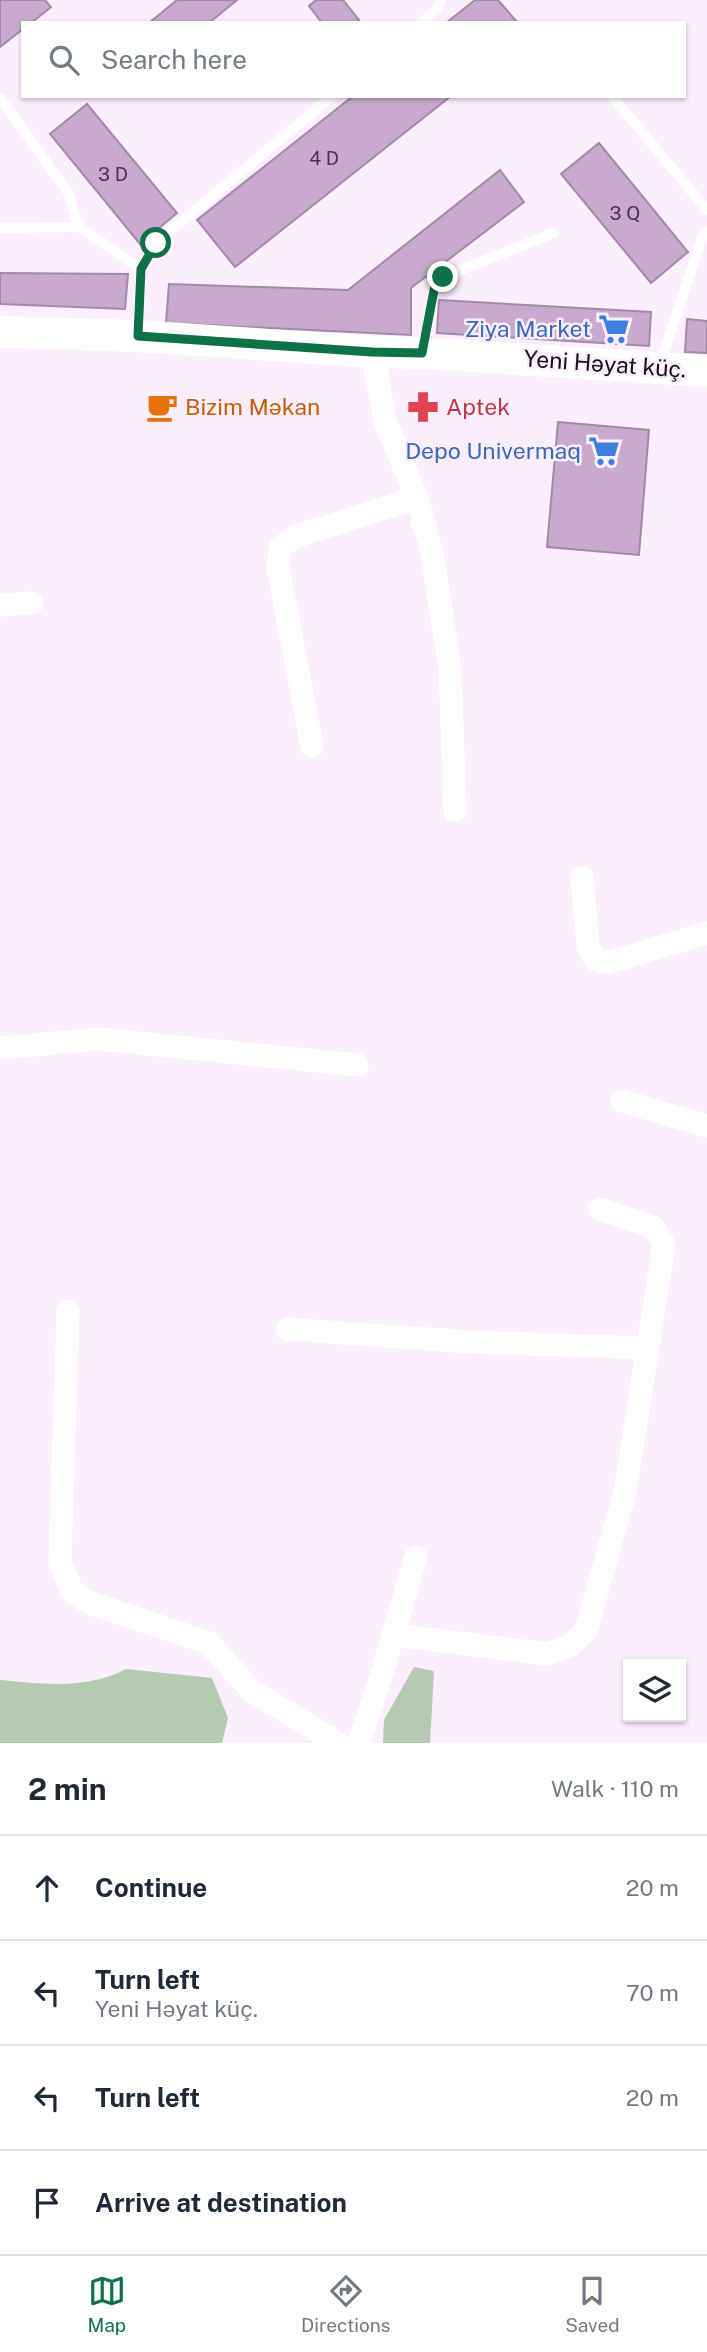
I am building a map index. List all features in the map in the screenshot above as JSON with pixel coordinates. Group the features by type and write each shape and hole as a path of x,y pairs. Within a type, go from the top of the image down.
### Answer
{"street":[{"name":"Yeni Həyat küç.","path":"0,332 138,336 707,371"},
{"path":"372,352 386,424 417,498 432,552 450,668 455,811"},
{"path":"312,746 278,567 280,548 294,537 417,498"},
{"path":"0,605 32,603"},
{"path":"582,877 588,946 595,959 607,963 707,933"},
{"path":"0,1048 99,1039 357,1065"},
{"path":"622,1101 707,1126"},
{"path":"394,1635 547,1654 570,1646 586,1630 625,1492 664,1245 653,1227 600,1209"},
{"path":"68,1311 60,1562 72,1591 88,1602 209,1643 253,1692 338,1743"},
{"path":"287,1329 470,1342 647,1348"},
{"path":"359,1743 416,1557"}],"lane":[{"path":"423,21 437,9 441,0"},
{"path":"0,98 68,192 79,227"},
{"path":"138,336 141,269 156,243 330,98"},
{"path":"614,98 707,210"},
{"path":"0,228 79,227 141,269"},
{"path":"659,367 700,244 707,231"},
{"path":"422,353 435,285 443,277 554,233"}],"green space":[{"path":"414,1667 434,1671 430,1743 383,1743 384,1720"},
{"path":"126,1669 212,1678 228,1718 222,1743 0,1743 0,1680 48,1684 80,1683 111,1676"}],"building":[{"path":"0,0 45,0 51,7 34,21 21,21 21,31 0,47"},
{"path":"177,0 237,0 211,21 151,21"},
{"path":"316,0 343,0 359,20 320,21 309,6"},
{"path":"475,0 498,0 516,21 449,21"},
{"path":"350,98 448,98 235,267 197,220"},
{"path":"87,104 177,213 140,244 50,134"},
{"path":"599,143 688,252 651,283 561,174"},
{"path":"500,170 524,202 411,288 411,335 166,323 169,284 348,290"},
{"path":"0,273 128,274 125,309 0,304"},
{"path":"439,300 651,312 649,346 437,333"},
{"path":"687,319 707,321 707,353 685,352"},
{"path":"558,422 649,430 639,555 547,547"}],"place":[{"name":"Ziya Market","path":"614,329"},
{"name":"Bizim Məkan","path":"162,407"},
{"name":"Aptek","path":"423,407"},
{"name":"Depo Univermaq","path":"604,451"}],"route":[{"path":"156,243 141,269 138,336 422,353 435,285 443,277"}]}
